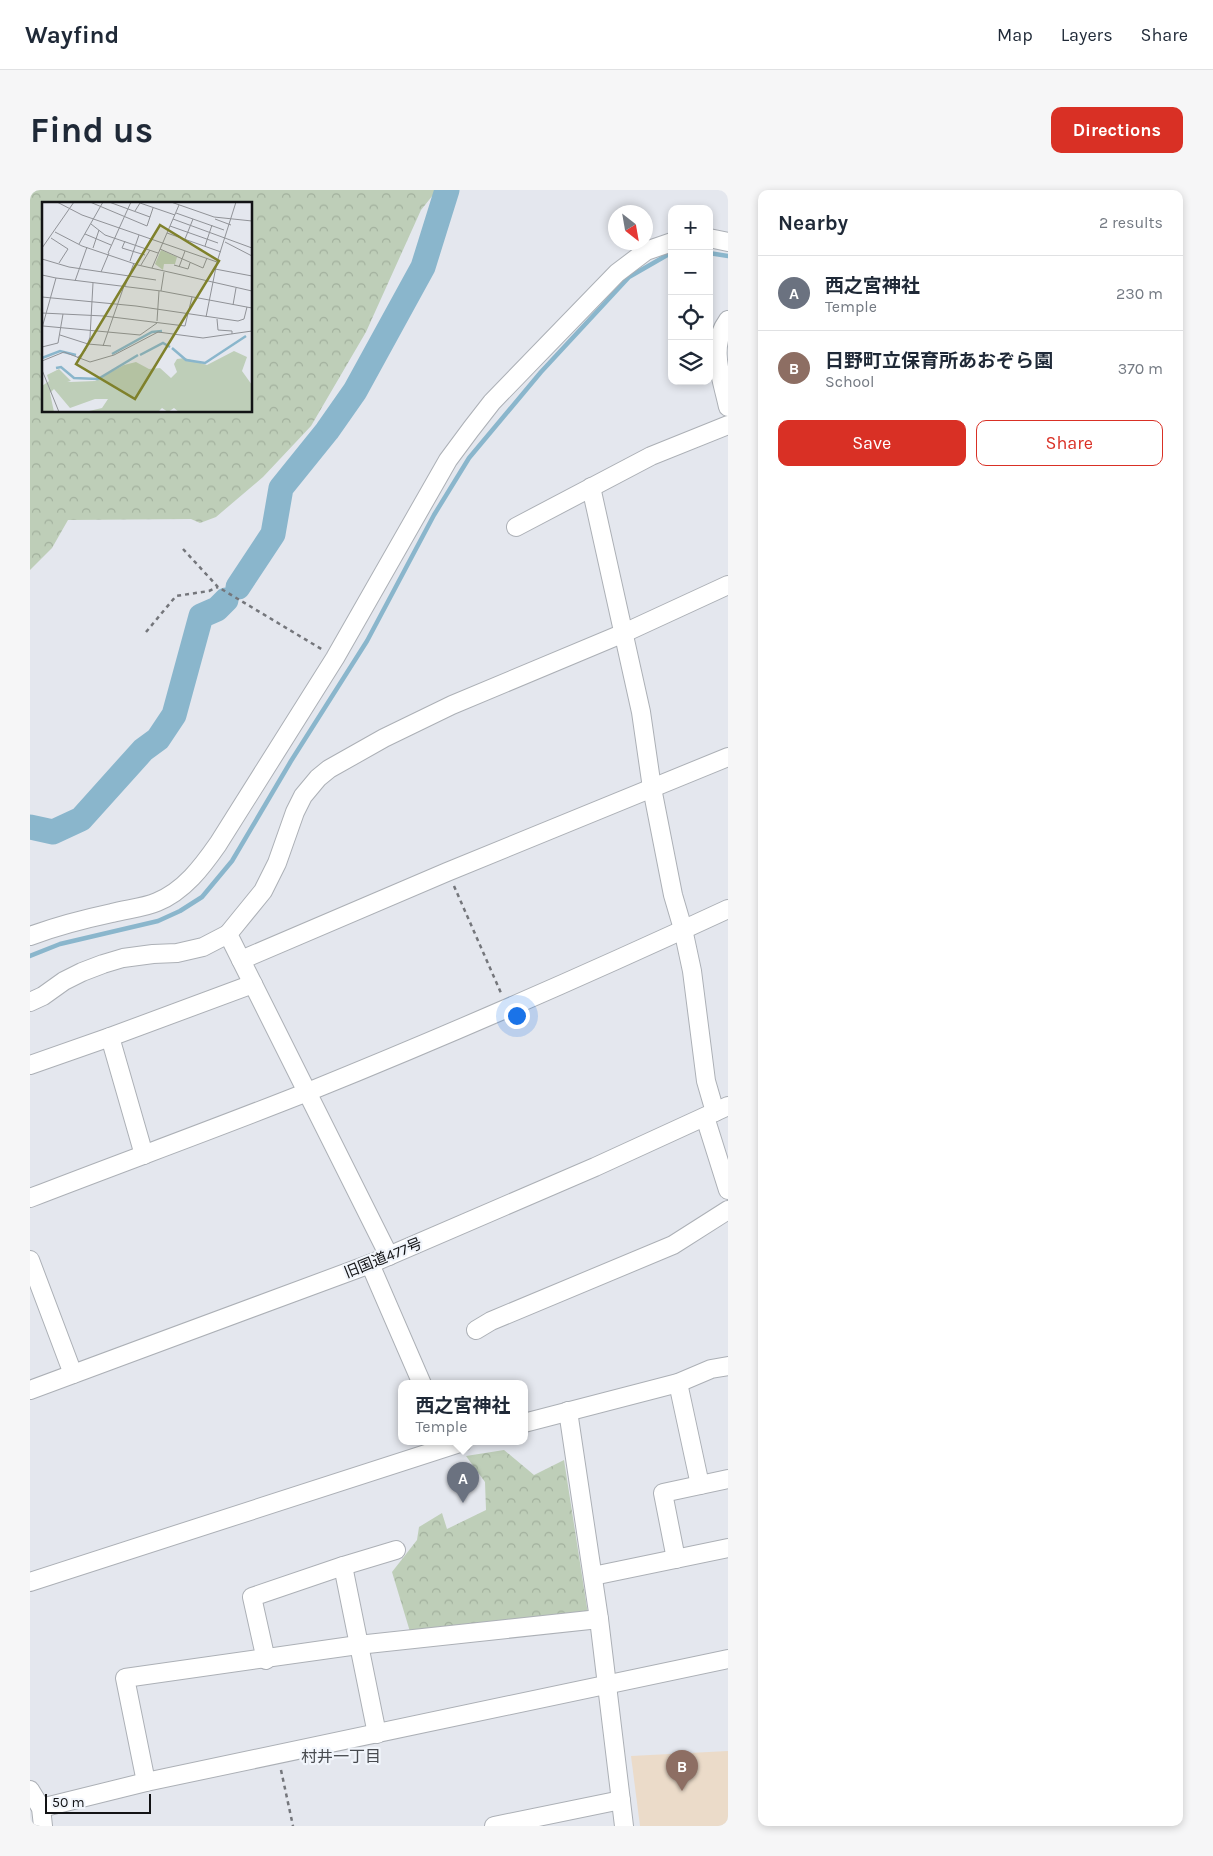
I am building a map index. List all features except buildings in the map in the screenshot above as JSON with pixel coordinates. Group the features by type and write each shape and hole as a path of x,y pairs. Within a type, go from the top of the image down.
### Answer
{"street":[{"path":"713,239 728,242"},
{"path":"30,936 61,925 157,902 178,889 200,870 335,658 448,460 492,402 617,273 646,251 668,243"},
{"path":"728,320 718,338 717,358 728,407"},
{"path":"516,527 651,456 728,425"},
{"path":"591,487 641,712 652,788 673,895 683,930 696,1000 701,1053 706,1081 716,1111 728,1190"},
{"path":"30,1002 43,996 64,981 103,964 123,958 177,953 203,947 228,934 263,891 277,864 295,812 303,796 318,778 329,769 384,738 452,705 624,633 728,585"},
{"path":"241,960 447,872 728,757"},
{"path":"30,1198 308,1092 508,1008 728,909"},
{"path":"228,934 389,1256"},
{"path":"30,1065 253,984"},
{"path":"110,1037 144,1155"},
{"name":"旧国道477号","path":"30,1390 370,1264 595,1167 716,1111"},
{"path":"476,1330 491,1321 673,1245 728,1210"},
{"path":"30,1260 72,1374"},
{"path":"370,1264 420,1380"},
{"path":"528,1422 678,1383 711,1369 728,1366"},
{"path":"678,1383 700,1485"},
{"path":"568,1411 599,1619 624,1826"},
{"path":"30,1582 442,1445"},
{"path":"676,1559 663,1493 728,1479"},
{"path":"593,1576 728,1548"},
{"path":"266,1660 252,1597 342,1566 396,1550"},
{"path":"342,1566 377,1734"},
{"path":"146,1782 125,1678 358,1646 599,1619"},
{"path":"41,1808 146,1782 728,1659"},
{"path":"30,1790 41,1808 43,1826"},
{"path":"494,1826 620,1800"}],"path":[{"path":"183,550 218,587 335,658"},
{"path":"146,632 176,596 209,591 218,587"},
{"path":"447,872 508,1008"},
{"path":"281,1770 293,1826"}],"shaded area":[{"path":"728,1751 728,1826 640,1826 631,1756"}],"green space":[{"path":"30,190 437,190 421,210 366,332 311,426 263,477 216,517 200,523 191,519 68,520 52,548 30,570"},
{"path":"504,1450 534,1475 564,1460 588,1614 411,1635 392,1572 417,1540 419,1527 442,1513 447,1529 486,1510 485,1482 466,1456"}],"waterway":[{"path":"238,587 273,534 281,488 327,431 355,391 423,267 447,190"},
{"path":"713,254 728,256"},
{"path":"30,956 60,944 158,921 180,911 202,897 232,861 291,761 367,641 434,515 469,458 541,372 629,277 668,255"},
{"path":"30,827 53,832 81,819 143,750 158,739 174,715 201,616 217,609 226,600"}],"place":[{"name":"西之宮神社","path":"463,1503"},
{"name":"日野町立保育所あおぞら園","path":"682,1791"}],"district":[{"name":"村井一丁目","path":"341,1756"}]}
